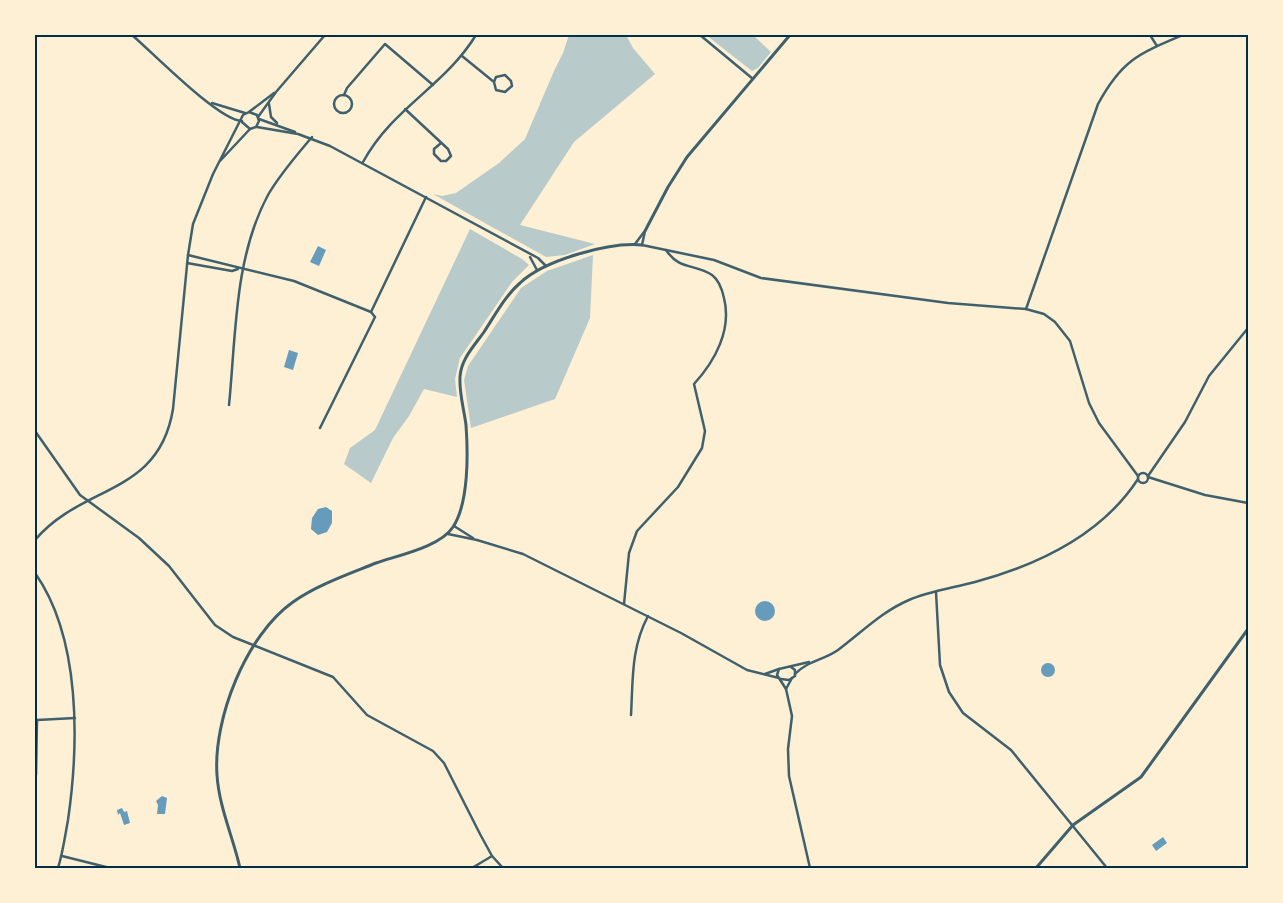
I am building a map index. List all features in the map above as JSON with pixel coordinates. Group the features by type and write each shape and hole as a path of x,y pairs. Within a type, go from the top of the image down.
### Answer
{"street":[{"path":"132,35 136,36 208,102 236,121 242,121"},
{"path":"256,127 259,118 276,92 325,35"},
{"path":"364,162 385,129 404,108 433,85 462,56 476,35"},
{"path":"700,35 753,80"},
{"path":"634,244 645,231 668,187 688,157 790,35"},
{"path":"1150,35 1157,46"},
{"path":"1026,309 1098,104 1112,79 1126,64 1157,46 1183,35"},
{"path":"344,95 351,100 350,108 348,111 340,112 336,110 334,102 337,98 344,95 347,88 385,44 433,85"},
{"path":"462,56 494,82 496,90 500,93 505,92 512,86 511,81 505,75 496,77 494,82"},
{"path":"35,540 51,523 139,473 155,455 167,434 173,409 187,263 193,224 202,198 220,160 247,113 276,92"},
{"path":"208,102 247,113 254,113 259,118 278,124 298,134"},
{"path":"269,103 271,117 278,124"},
{"path":"404,108 441,142 450,152 450,158 446,161 441,161 434,154 434,149 441,142"},
{"path":"242,121 246,128 250,129"},
{"path":"220,160 250,129 256,127 312,137 364,162 541,260 546,266"},
{"path":"229,404 243,270 254,228 268,195 312,137"},
{"path":"371,312 426,197"},
{"path":"642,245 645,231"},
{"path":"240,868 220,799 217,757 227,699 255,646 277,616 294,601 361,570 436,542 448,534 454,526 461,508 467,470 466,426 460,380 462,365 511,292 521,281 546,266 606,247 634,244 714,260 761,278 948,303 1026,309 1044,314 1055,322 1065,334 1075,354 1089,403 1099,423 1140,477 1146,482 1157,482"},
{"path":"624,604 629,553 637,531 674,492 702,448 704,431 694,384 704,373 717,351 725,329 726,308 718,281 711,274 674,261 666,250"},
{"path":"188,255 231,264 243,270 294,281 371,312 375,318 320,428"},
{"path":"529,255 537,270"},
{"path":"187,263 232,271 238,268"},
{"path":"786,689 801,667 835,652 890,609 910,600 1005,573 1048,557 1070,544 1101,521 1140,477 1151,468 1185,422 1209,376 1248,328"},
{"path":"35,431 76,490 87,501 139,538 169,566 215,625 233,637 332,677 367,715 433,751 444,763 492,856 503,868"},
{"path":"1146,482 1151,468"},
{"path":"1140,477 1148,477 1157,482 1205,495 1248,503"},
{"path":"454,526 477,540"},
{"path":"448,534 477,540 523,554 648,616 747,670 780,679 792,678"},
{"path":"35,573 51,602 66,647 75,718 74,776 62,856 58,868"},
{"path":"936,592 940,665 948,692 963,713 1011,750 1107,868"},
{"path":"631,715 635,648 638,634 648,616"},
{"path":"1036,868 1073,825 1141,777 1248,630"},
{"path":"764,674 813,661"},
{"path":"790,666 795,670 795,674"},
{"path":"779,669 780,679 786,689 792,716 788,749 790,776 810,868"},
{"path":"36,775 37,720 75,718"},
{"path":"62,856 110,868"},
{"path":"472,868 492,856"}],"shaded area":[{"path":"569,35 626,35 633,48 655,74 574,142 520,225 595,244 565,255 546,257 433,194 442,196 456,193 499,163 525,139"},
{"path":"706,35 753,35 771,52 758,68 752,71"},
{"path":"470,229 529,265 512,282 460,358 455,379 457,397 424,389 409,416 393,438 371,483 344,464 350,448 375,430"},
{"path":"593,255 590,318 555,399 471,428 464,380 468,366 521,288 547,271"}],"water":[{"path":"318,246 326,250 319,266 310,262"},
{"path":"289,350 298,353 293,370 284,367"},
{"path":"326,507 332,511 332,523 327,532 318,535 311,529 312,518 318,509"},
{"path":"765,601 772,604 775,611 772,618 765,621 758,618 755,611 758,604"},
{"path":"1048,663 1053,665 1055,670 1053,675 1048,677 1043,675 1041,670 1043,665"},
{"path":"162,796 167,798 165,814 157,814 158,805 156,801"},
{"path":"122,808 124,812 127,811 130,823 124,825 117,810"},
{"path":"1163,837 1167,843 1156,851 1152,845"}]}
